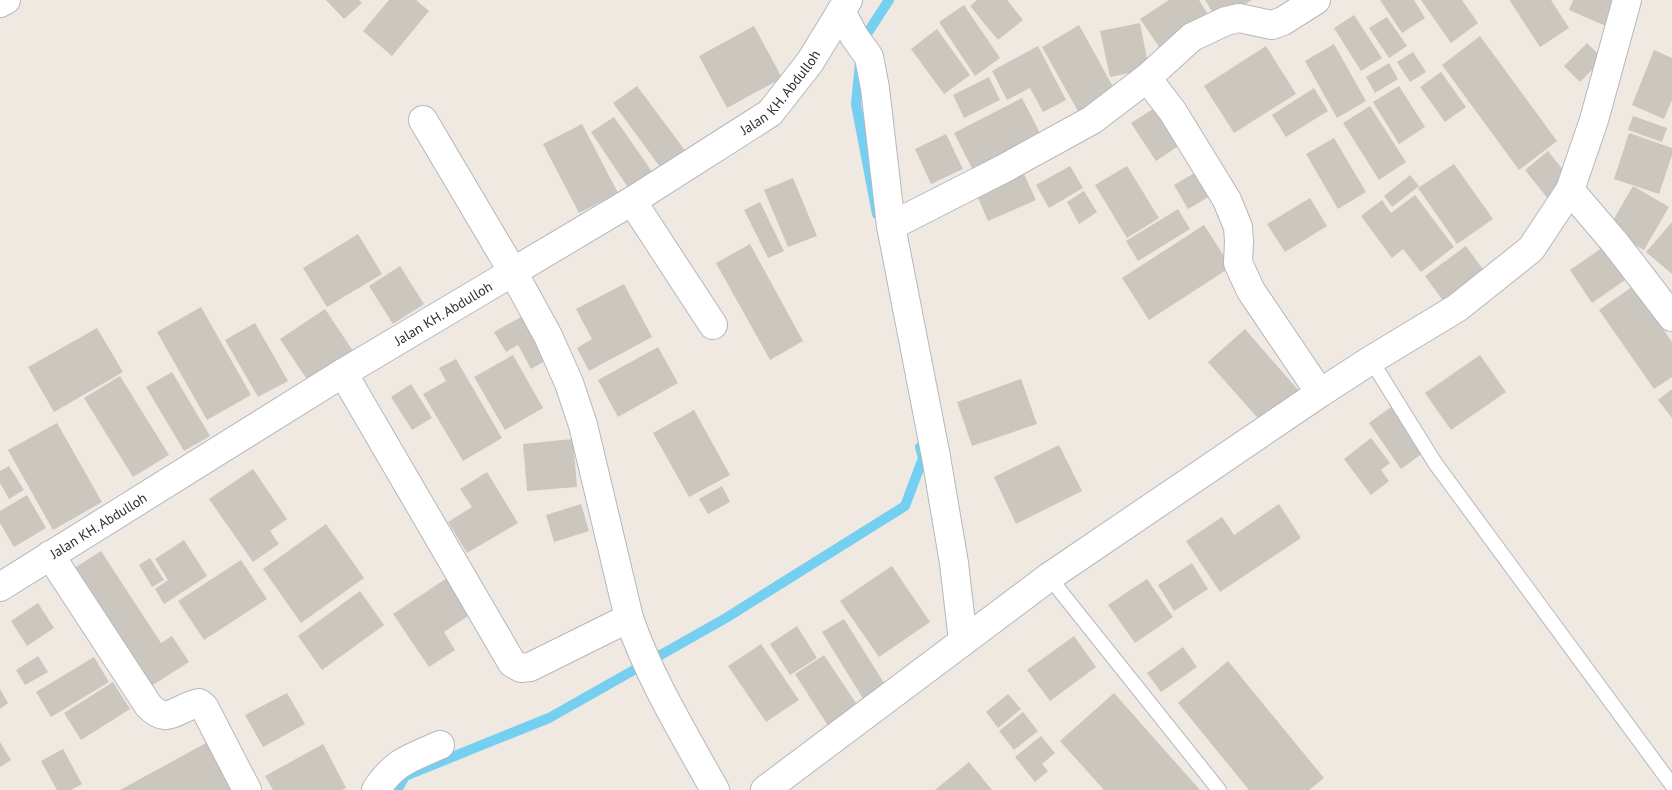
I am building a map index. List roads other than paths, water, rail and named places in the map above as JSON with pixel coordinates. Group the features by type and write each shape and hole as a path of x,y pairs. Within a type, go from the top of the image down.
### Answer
{"street":[{"path":"0,3 6,0"},
{"path":"891,226 1092,120 1147,78 1192,37 1226,21 1239,18 1272,25 1283,21 1316,0"},
{"path":"765,790 1049,577 1320,393 1457,308 1531,249 1570,190 1594,120 1627,0"},
{"path":"845,5 862,47 875,88 891,226 936,457 954,563 963,640"},
{"name":"Jalan KH. Abdulloh","path":"0,587 343,373 632,201 770,113 810,62 845,5"},
{"path":"1147,78 1173,112 1227,200 1238,227 1238,263 1251,291 1320,393"},
{"path":"423,120 513,272 548,336 569,383 583,425 633,630 660,693 715,790"},
{"path":"1570,190 1616,244 1672,317"},
{"path":"632,201 713,325"},
{"path":"343,373 512,663 521,668 530,667 633,630"},
{"path":"50,555 148,705 161,715 170,716 193,704 199,703 204,707 247,790"},
{"path":"376,790 383,779 396,766 440,745"}],"lane":[{"path":"1371,360 1436,463 1672,785"},
{"path":"1049,577 1220,790"}],"waterway":[{"path":"861,43 889,0"},
{"path":"860,63 856,104 877,214"},
{"path":"397,790 405,776 549,718 726,618 905,506 923,458 920,447"}]}
